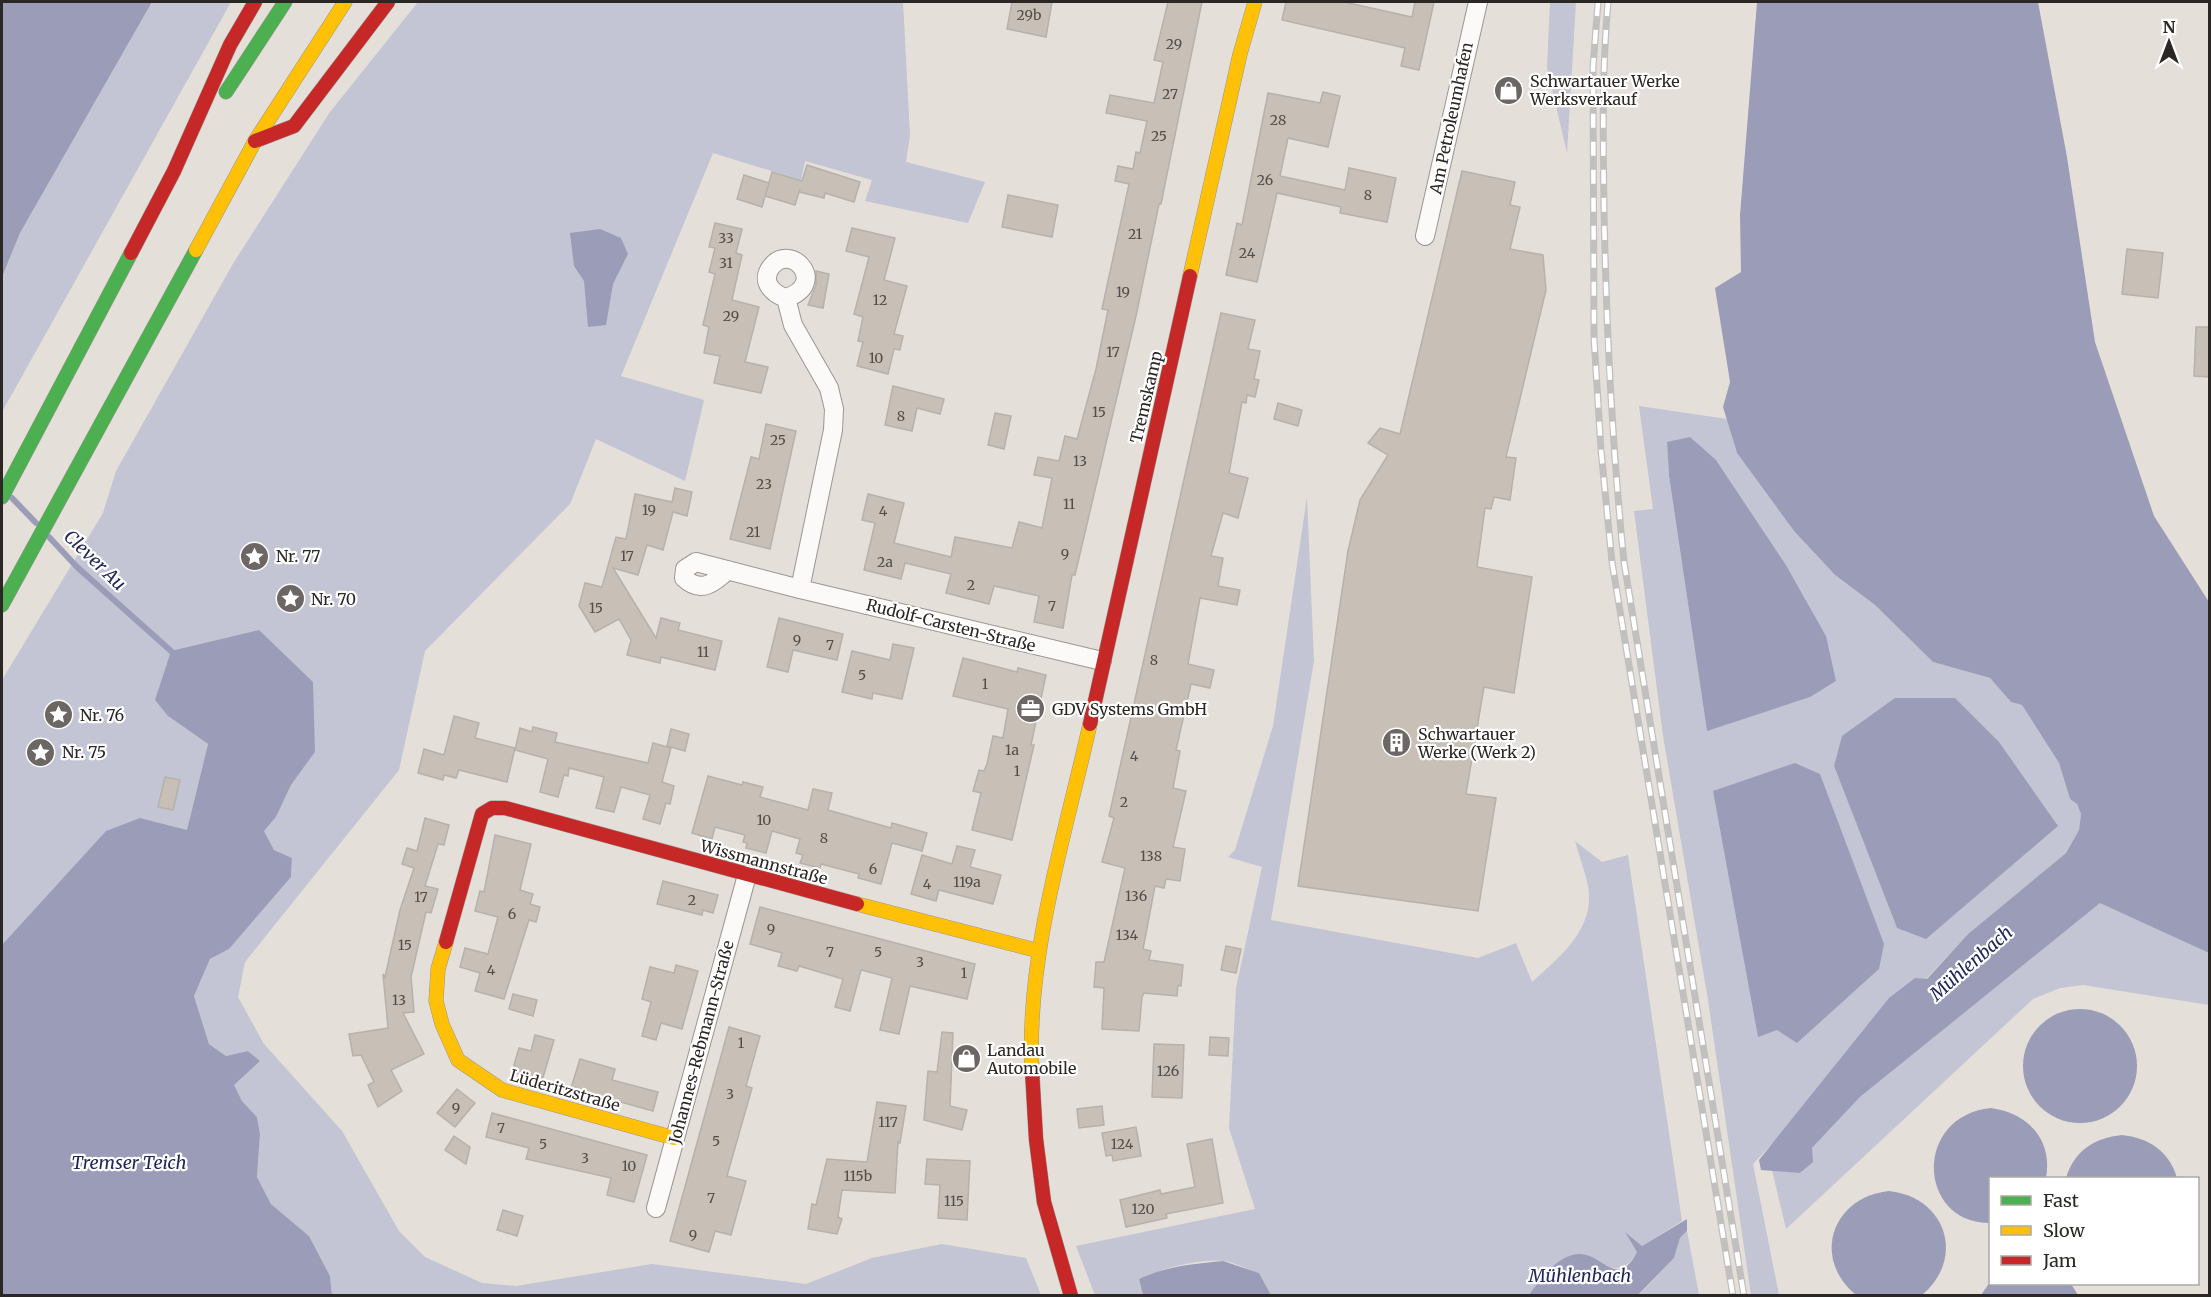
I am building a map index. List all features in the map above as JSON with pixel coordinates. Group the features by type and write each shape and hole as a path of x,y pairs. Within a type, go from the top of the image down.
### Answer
{"main road":[{"path":"2,497 174,171 230,45 255,2"},
{"path":"174,171 285,2"},
{"path":"2,605 255,141 345,2"},
{"path":"255,141 294,126 388,2"},
{"name":"Tremskamp","path":"1071,1296 1057,1254 1044,1202 1036,1139 1030,1045 1038,951 1240,54 1255,2"},
{"name":"Wissmannstraße","path":"482,814 492,808 505,807 747,875 1038,951"},
{"name":"Lüderitzstraße","path":"482,814 438,969 436,1001 442,1024 458,1060 502,1090 674,1138"}],"street":[{"name":"Am Petroleumhafen","path":"1425,236 1478,2"},
{"path":"786,298 793,325 829,388 834,409 833,430 800,588"},
{"name":"Rudolf-Carsten-Straße","path":"728,570 1102,661"},
{"name":"Johannes-Rebmann-Straße","path":"656,1208 747,875"}],"shaded area":[{"path":"152,2 231,2 2,412 2,277 20,233"},
{"path":"418,2 903,2 910,135 906,162 985,182 968,223 865,201 872,180 805,161 801,180 713,153 621,376 704,400 685,481 596,439 570,504 425,651 399,770 245,962 238,997 264,1044 342,1131 399,1231 425,1257 482,1283 516,1286 652,1264 806,1284 872,1258 942,1244 1026,1258 1041,1295 332,1295 330,1276 309,1236 271,1204 257,1177 260,1134 257,1117 242,1101 233,1085 260,1061 248,1051 226,1056 209,1044 194,996 210,959 229,949 291,877 292,858 274,850 264,831 276,817 291,785 315,752 168,716 208,744 187,831 140,818 2,945 2,680 103,513 116,471 234,262 330,112"},
{"path":"1550,2 1576,2 1567,153 1547,67"},
{"path":"1639,406 1727,419 1737,453 1794,531 1835,575 1875,605 1933,662 1990,678 2011,702 2022,705 2059,763 2070,799 2077,804 2081,814 2079,830 2066,853 1968,934 1753,1164 1779,1295 1751,1295 1708,1000 1663,736 1634,511 1653,509","holes":["1667,442 1716,460 1786,565 1826,636 1707,731 1669,476","1843,736 1897,928 1834,766","1879,969 1797,1042 1777,1030"]},
{"path":"1307,497 1314,661 1271,920 1478,958 1516,943 1532,982 1574,940 1587,915 1588,886 1575,841 1602,862 1628,855 1682,1221 1642,1246 1627,1234 1637,1252 1622,1267 1613,1268 1602,1264 1543,1275 1529,1296 1271,1295 1259,1273 1223,1261 1203,1261 1180,1265 1139,1279 1143,1295 1095,1295 1076,1246 1255,1209 1229,1128 1236,988 1262,867 1228,857 1235,850 1273,726"},
{"path":"2100,902 2209,953 2209,1005 2083,985 2060,988 2033,999 1786,1229 1772,1170 1801,1173 1812,1148 1860,1097"},
{"path":"1687,1231 1699,1295 1638,1296 1674,1258 1680,1238"}],"water":[{"path":"2,2 152,2 20,233 2,277"},
{"path":"1757,2 2038,2 2067,157 2095,342 2154,516 2209,602 2209,953 2100,903 1860,1097 1812,1148 1813,1162 1800,1173 1761,1170 1759,1160 1889,998 1915,978 1927,979 1968,934 2066,853 2079,830 2081,814 2077,804 2070,799 2059,763 2022,705 2011,702 1990,678 1933,662 1875,605 1835,575 1794,531 1737,453 1723,407 1730,382 1715,288 1741,272 1740,215"},
{"path":"600,229 621,238 628,254 613,284 606,325 588,327 584,281 574,266 570,233"},
{"path":"1690,437 1716,460 1786,565 1826,636 1836,681 1810,697 1707,731 1669,476 1667,442"},
{"name":"Tremser Teich","path":"259,630 313,682 315,752 291,785 276,817 264,831 274,850 292,858 291,877 229,949 210,959 194,996 209,1044 226,1056 248,1051 260,1061 234,1085 242,1101 257,1117 260,1134 257,1177 271,1204 309,1236 330,1276 332,1295 2,1295 2,945 106,831 140,818 187,830 208,744 168,716 155,700 171,651"},
{"path":"1895,698 1955,698 1999,742 2058,826 1926,939 1897,928 1834,766 1842,736"},
{"path":"1795,763 1820,774 1884,944 1879,969 1797,1043 1777,1030 1758,1037 1713,791"},
{"path":"2080,1009 2102,1013 2121,1025 2133,1044 2137,1066 2133,1088 2121,1107 2102,1119 2080,1123 2058,1119 2039,1107 2027,1088 2023,1066 2027,1044 2039,1025 2058,1013"},
{"path":"1991,1108 2016,1116 2027,1122 2035,1131 2046,1152 2046,1177 1989,1177 1989,1223 1966,1218 1948,1206 1938,1189 1934,1169 1937,1148 1948,1129 1966,1115"},
{"path":"2122,1135 2141,1139 2157,1147 2169,1160 2177,1177 2066,1177 2080,1153 2094,1143"},
{"path":"1889,1191 1909,1196 1924,1205 1936,1217 1943,1231 1946,1247 1943,1264 1936,1280 1922,1295 1856,1295 1842,1280 1834,1264 1832,1247 1834,1231 1842,1217 1853,1205 1869,1196"},
{"name":"Mühlenbach","path":"1687,1219 1687,1231 1680,1238 1674,1258 1638,1295 1529,1295 1549,1270 1563,1259 1578,1254 1587,1255 1609,1267 1623,1268 1630,1263 1637,1252 1625,1232 1642,1246"},
{"path":"1223,1261 1259,1273 1271,1295 1143,1295 1139,1279 1180,1266"},
{"path":"1989,1283 2072,1285 2078,1295 1981,1295"}],"building":[{"path":"1012,2 1052,2 1046,37 1007,29"},
{"path":"1168,2 1202,2 1161,204 1159,204 1136,316 1075,575 1072,575 1063,628 1034,622 1039,596 994,586 989,604 946,593 951,574 905,563 901,579 864,570 875,523 862,520 868,494 904,503 894,543 951,557 955,537 1012,548 1019,522 1042,528 1052,478 1034,475 1038,457 1059,461 1065,436 1077,439 1096,369 1108,310 1102,309 1129,184 1115,181 1118,166 1133,169 1136,152 1140,153 1147,121 1106,113 1110,95 1154,103 1163,62 1154,60"},
{"path":"1286,2 1344,2 1412,17 1415,2 1434,2 1419,70 1401,66 1405,48 1282,20"},
{"path":"1323,92 1340,96 1328,147 1288,138 1280,176 1345,190 1349,168 1396,178 1387,222 1340,213 1341,207 1277,193 1257,282 1226,275 1237,223 1242,225 1268,93 1320,103"},
{"path":"807,165 860,182 854,202 825,193 824,198 799,192 795,205 765,196 772,172 802,181"},
{"path":"1462,171 1515,182 1510,205 1520,207 1510,249 1543,255 1546,290 1506,457 1516,458 1510,500 1494,497 1491,509 1485,508 1477,567 1532,577 1514,693 1484,687 1466,794 1496,798 1478,911 1298,886 1348,551 1360,500 1388,455 1368,443 1380,428 1400,434"},
{"path":"744,175 769,183 762,207 737,199"},
{"path":"1008,195 1058,205 1052,237 1002,227"},
{"path":"715,223 742,229 736,253 742,255 732,300 759,307 745,362 768,367 761,393 714,383 720,356 704,353 709,327 703,325 715,274 709,272 715,248 709,247"},
{"path":"852,228 895,238 884,280 907,286 894,334 903,336 900,350 894,349 888,374 857,366 863,342 858,341 863,317 854,314 869,257 846,251"},
{"path":"2127,249 2163,253 2158,298 2122,294"},
{"path":"816,271 829,274 823,308 808,305 816,285"},
{"path":"1221,313 1255,320 1248,349 1260,351 1254,379 1259,380 1255,397 1247,395 1246,403 1242,402 1229,473 1248,478 1238,518 1223,513 1211,556 1223,558 1218,586 1240,590 1237,605 1200,598 1188,664 1214,670 1210,688 1191,684 1176,750 1180,751 1173,788 1186,791 1173,847 1185,849 1180,881 1166,879 1164,888 1155,886 1143,949 1151,951 1149,960 1183,965 1181,986 1178,985 1177,996 1144,993 1139,1031 1102,1029 1104,988 1094,987 1096,962 1104,962 1125,868 1102,862 1114,818 1109,816"},
{"path":"2196,327 2210,327 2210,377 2194,376"},
{"path":"893,386 944,399 940,414 917,408 912,431 885,425"},
{"path":"1278,403 1302,410 1298,426 1274,419"},
{"path":"995,413 1011,416 1004,449 988,445"},
{"path":"766,424 796,431 770,549 730,539 751,457 759,459"},
{"path":"675,488 692,492 687,516 673,512 663,550 647,545 638,575 613,568 656,638 661,618 680,623 678,630 722,641 715,670 661,657 660,663 627,655 631,640 619,619 595,632 579,606 585,583 602,587 616,537 626,539 635,494 672,502"},
{"path":"779,618 843,634 837,660 793,650 788,672 767,667"},
{"path":"893,644 914,648 902,699 873,693 872,699 842,692 852,651 890,660"},
{"path":"963,658 1017,672 1018,668 1046,675 1031,745 1034,745 1012,840 972,830 981,793 973,791 979,770 984,771 987,764 993,736 1003,738 1008,709 953,696"},
{"path":"454,716 479,723 475,738 515,748 507,782 459,770 456,778 444,775 443,780 418,773 424,749 444,755"},
{"path":"533,727 557,733 555,742 648,763 653,743 671,748 662,782 674,786 670,804 666,803 660,824 643,819 650,795 621,787 614,812 596,808 604,777 569,768 568,776 564,775 558,797 540,792 548,759 515,750 520,728 532,732"},
{"path":"671,729 689,734 685,751 667,746"},
{"path":"708,776 742,785 743,782 763,787 760,797 808,810 813,789 832,793 828,810 891,828 892,823 927,833 922,851 892,843 881,884 858,878 859,874 821,864 820,868 800,863 803,855 796,853 800,839 772,831 766,853 746,848 747,843 743,842 745,835 715,827 712,839 692,833"},
{"path":"165,777 180,780 173,810 158,807"},
{"path":"425,818 449,825 444,845 438,844 425,886 438,889 431,913 426,912 411,977 414,1012 403,1013 424,1054 391,1070 402,1091 378,1107 368,1085 374,1082 361,1055 353,1056 349,1034 388,1028 383,974 385,977 400,910 414,868 402,864 407,848 417,851"},
{"path":"495,835 531,844 520,890 533,894 530,904 540,907 536,922 529,920 504,999 475,991 480,973 460,967 465,948 488,954 498,917 475,911 480,891 484,892"},
{"path":"957,846 975,850 970,867 1001,875 993,904 939,890 936,901 911,894 922,855 952,864"},
{"path":"663,881 718,895 713,913 703,910 702,915 657,904"},
{"path":"760,907 975,964 967,999 910,986 899,1034 880,1030 892,978 861,970 850,1011 835,1007 843,979 799,966 797,971 778,966 782,953 750,944"},
{"path":"1226,946 1241,949 1236,973 1221,970"},
{"path":"676,965 698,971 682,1029 661,1023 656,1040 642,1036 651,1002 642,999 650,967 674,973"},
{"path":"513,994 537,1000 533,1016 509,1009"},
{"path":"729,1027 760,1036 746,1086 752,1088 727,1176 746,1181 731,1235 715,1231 709,1252 670,1241"},
{"path":"942,1032 953,1033 950,1106 967,1110 962,1130 924,1120 928,1071 937,1072"},
{"path":"535,1035 554,1040 542,1081 512,1072 519,1048 531,1051"},
{"path":"1210,1037 1229,1038 1228,1056 1209,1055"},
{"path":"1154,1044 1184,1045 1182,1098 1152,1097"},
{"path":"580,1059 615,1069 612,1080 658,1092 653,1111 571,1088"},
{"path":"457,1089 475,1103 455,1127 437,1113"},
{"path":"877,1102 906,1106 900,1143 898,1142 895,1193 842,1190 838,1217 842,1219 837,1234 808,1229 812,1204 816,1205 827,1159 867,1162"},
{"path":"1102,1106 1104,1125 1079,1128 1077,1109"},
{"path":"492,1113 647,1155 634,1202 607,1195 611,1178 526,1159 529,1148 486,1137"},
{"path":"1136,1127 1141,1156 1113,1161 1112,1155 1106,1156 1102,1133"},
{"path":"454,1136 470,1147 466,1164 445,1150"},
{"path":"1212,1139 1223,1203 1166,1214 1167,1218 1126,1227 1120,1200 1160,1190 1161,1194 1195,1187 1187,1144"},
{"path":"927,1159 970,1161 967,1220 938,1218 940,1185 925,1184"},
{"path":"503,1210 523,1216 517,1236 497,1230"}],"waterway":[{"name":"Clever Au","path":"12,498 36,523"},
{"name":"Clever Au","path":"49,537 77,567 171,651"}],"railway":[{"path":"1598,2 1593,67 1594,338 1601,450 1612,562 1733,1296"},
{"path":"1608,2 1603,104 1605,252 1613,429 1624,562 1744,1296"}],"traffic: fast":[{"path":"226,92 285,2"},
{"path":"2,605 196,250"},
{"path":"2,497 131,253"}],"traffic: slow":[{"path":"196,250 255,141 345,2"},
{"path":"1190,276 1240,54 1255,2"},
{"path":"1032,1070 1032,1027 1041,940 1049,896 1090,724"},
{"path":"857,904 1039,951"},
{"path":"446,942 438,969 436,1001 442,1024 458,1060 502,1090 674,1138"}],"traffic: jam":[{"path":"131,253 174,171 230,45 255,2"},
{"path":"255,141 294,126 388,2"},
{"path":"1090,724 1190,276"},
{"path":"446,942 482,814 492,808 505,808 857,904"},
{"path":"1032,1070 1036,1139 1044,1202 1071,1296"}],"place":[{"name":"Schwartauer Werke Werksverkauf","path":"1509,90"},
{"name":"Nr. 77","path":"255,556"},
{"name":"Nr. 70","path":"290,599"},
{"name":"GDV Systems GmbH","path":"1031,709"},
{"name":"Nr. 76","path":"59,715"},
{"name":"Schwartauer Werke (Werk 2)","path":"1397,743"},
{"name":"Nr. 75","path":"41,752"},
{"name":"Landau Automobile","path":"966,1059"}]}
